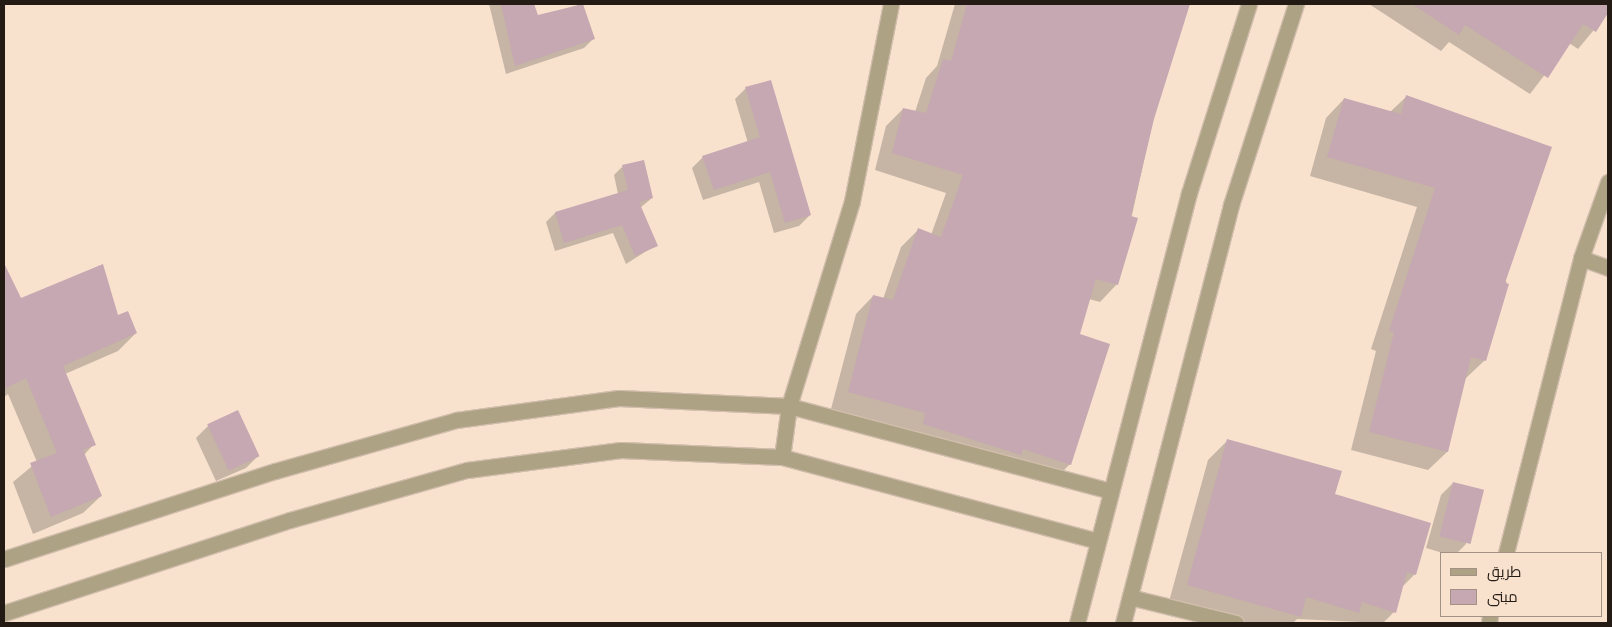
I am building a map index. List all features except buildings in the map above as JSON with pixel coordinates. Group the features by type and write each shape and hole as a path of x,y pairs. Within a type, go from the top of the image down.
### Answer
{"street":[{"path":"782,457 789,406 852,201 891,4"},
{"path":"1076,623 1189,193 1249,4"},
{"path":"1123,623 1231,205 1296,4"},
{"path":"1506,552 1581,258 1608,182"},
{"path":"1581,258 1608,268"},
{"path":"4,559 275,471 456,420 619,398 789,406 1110,491"},
{"path":"4,613 290,520 467,470 621,450 782,457 1097,541"},
{"path":"1130,597 1236,623"}]}
